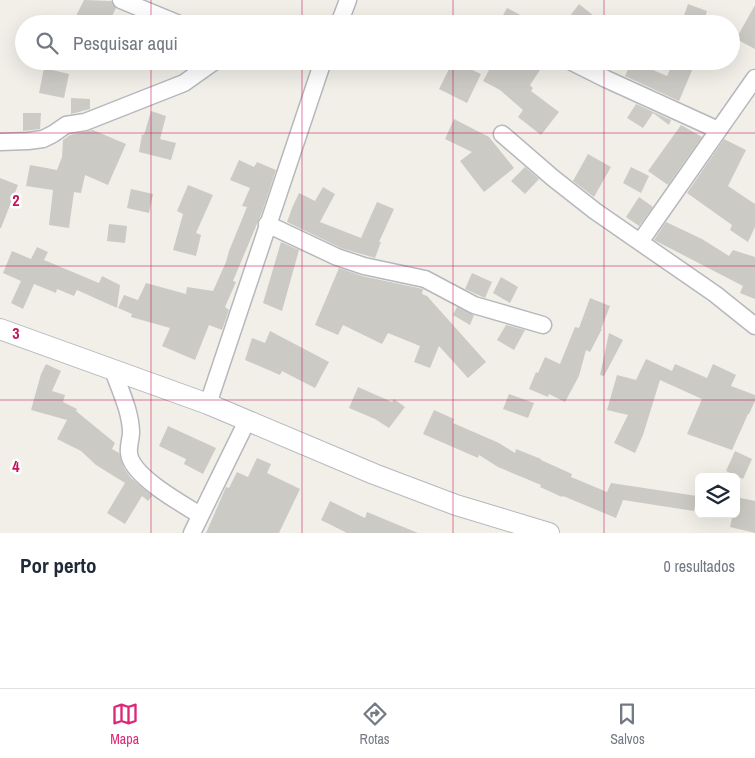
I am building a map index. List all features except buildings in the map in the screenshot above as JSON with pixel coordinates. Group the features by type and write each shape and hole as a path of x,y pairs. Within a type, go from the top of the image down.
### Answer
{"street":[{"path":"120,0 157,15"},
{"path":"342,15 348,0"},
{"path":"0,142 43,139 66,125 85,122 184,83 202,70"},
{"path":"208,404 320,70"},
{"path":"588,70 718,130"},
{"path":"640,242 755,78"},
{"path":"502,134 560,184 715,294 755,326"},
{"path":"267,224 337,257 364,266 425,280 474,305 543,325"},
{"path":"0,329 208,404 374,474 456,505 549,533"},
{"path":"113,370 126,406 131,432 128,454 139,472 152,483 200,515"},
{"path":"192,533 247,421"}]}
